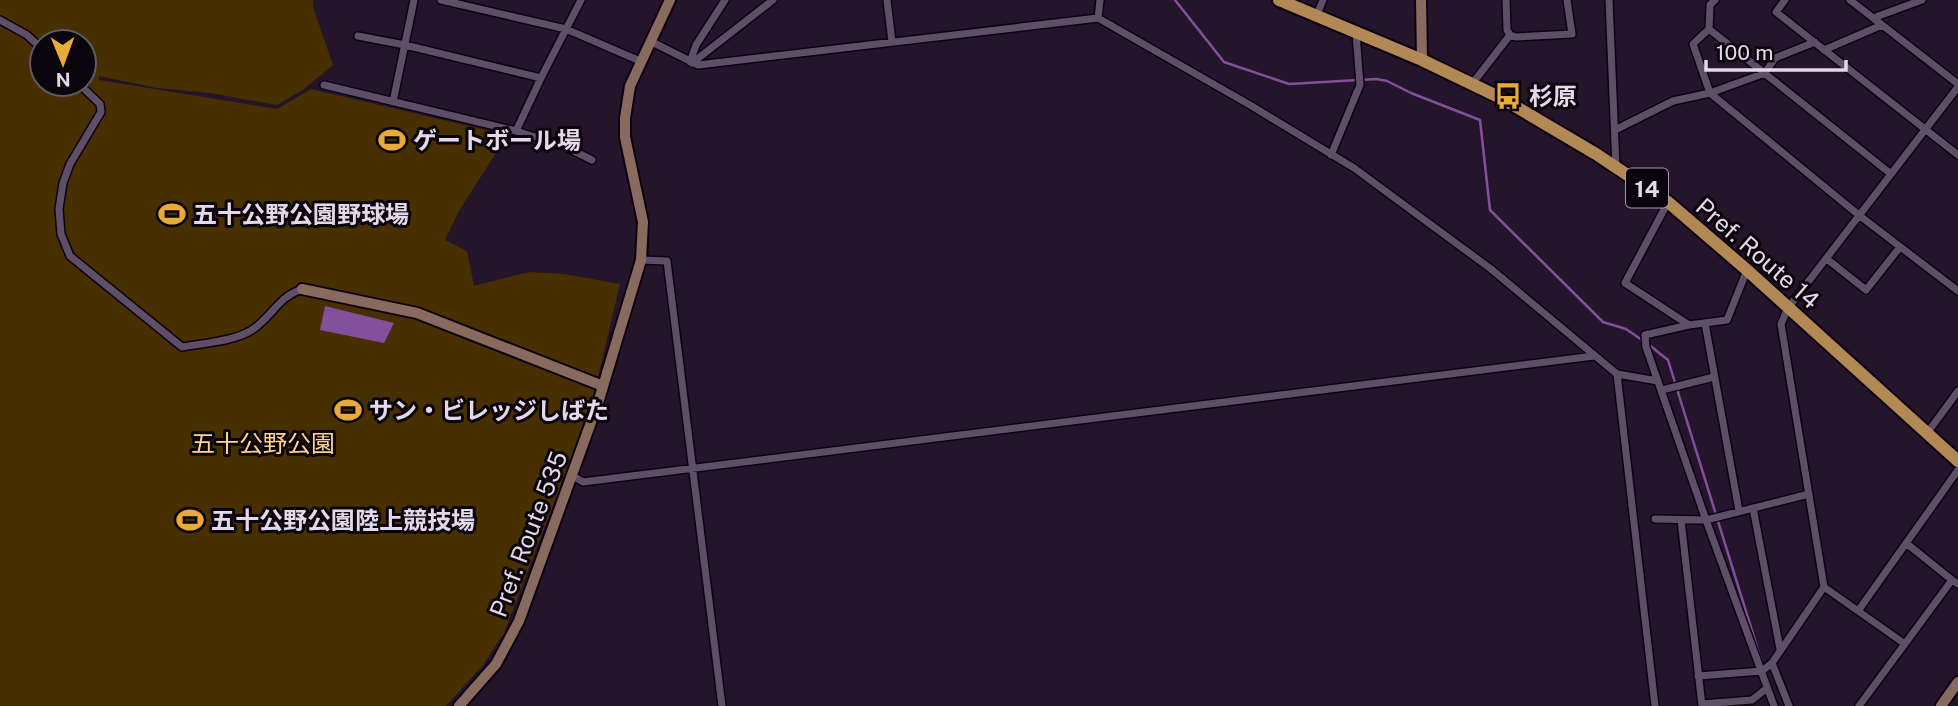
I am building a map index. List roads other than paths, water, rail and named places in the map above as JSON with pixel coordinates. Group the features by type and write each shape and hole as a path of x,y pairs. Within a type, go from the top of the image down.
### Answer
{"main road":[{"name":"Pref. Route 535","path":"459,706 496,664 519,621 573,476 641,260 643,222 625,137 625,118 630,86 670,0"},
{"name":"Pref. Route 14","path":"1279,0 1422,60 1503,99 1535,116 1668,202 1958,461"},
{"path":"1421,0 1422,60"},
{"path":"302,289 416,313 603,386"},
{"path":"1941,706 1958,682"}],"street":[{"path":"393,102 414,0"},
{"path":"441,0 471,3 566,29 640,61"},
{"path":"516,131 580,0"},
{"path":"691,63 696,46 725,0"},
{"path":"691,63 774,0"},
{"path":"887,0 892,42"},
{"path":"1098,18 1100,0"},
{"path":"1317,17 1323,0"},
{"path":"1506,0 1507,30 1510,36"},
{"path":"1510,36 1572,34 1567,0"},
{"path":"1609,0 1616,169"},
{"path":"1714,0 1710,5 1709,29 1693,44 1710,93 1860,216 1958,291"},
{"path":"1785,0 1776,12 1958,155"},
{"path":"1698,676 1762,671 1772,663 1824,587 1781,324 1788,308 1958,86 1850,0"},
{"path":"1873,18 1922,0"},
{"path":"650,41 698,65 1098,18 1354,168 1492,269 1617,374 1658,381"},
{"path":"0,20 28,36"},
{"path":"1824,50 1882,25"},
{"path":"1709,29 1891,174"},
{"path":"1331,155 1360,85 1356,33"},
{"path":"358,36 541,78"},
{"path":"1471,85 1510,36"},
{"path":"1615,130 1673,101 1710,93 1765,73 1775,58 1815,42"},
{"path":"324,85 516,131 564,146 592,160"},
{"path":"94,98 100,104 101,112 69,164 59,209 61,233 70,256 182,347 243,335 256,327 288,294 302,289"},
{"path":"1668,202 1625,283 1689,326"},
{"path":"1827,259 1866,290 1900,247"},
{"path":"641,260 667,261 722,706"},
{"path":"1747,270 1727,320 1645,337 1646,347 1706,520 1774,706"},
{"path":"1704,323 1739,511"},
{"path":"573,476 583,482 1594,356"},
{"path":"1617,374 1655,706"},
{"path":"1662,390 1714,377"},
{"path":"1928,432 1958,391"},
{"path":"1858,611 1958,470"},
{"path":"1655,519 1706,520 1809,494"},
{"path":"1753,508 1780,649"},
{"path":"1681,520 1702,705 1752,700 1767,688"},
{"path":"1860,706 1955,582 1906,543"},
{"path":"1824,587 1905,644"},
{"path":"1772,663 1789,706"}],"waterway":[{"path":"1175,0 1224,62 1289,84 1376,79 1387,81 1480,120 1490,210 1603,322 1626,329 1642,340"},
{"path":"1648,344 1668,360 1762,663"}],"place":[{"name":"杉原","path":"1508,96"},
{"name":"ゲートボール場","path":"392,140"},
{"name":"五十公野公園野球場","path":"172,214"},
{"name":"サン・ビレッジしばた","path":"348,410"},
{"name":"五十公野公園陸上競技場","path":"190,520"}],"park label":[{"name":"五十公野公園","path":"263,443"}]}
